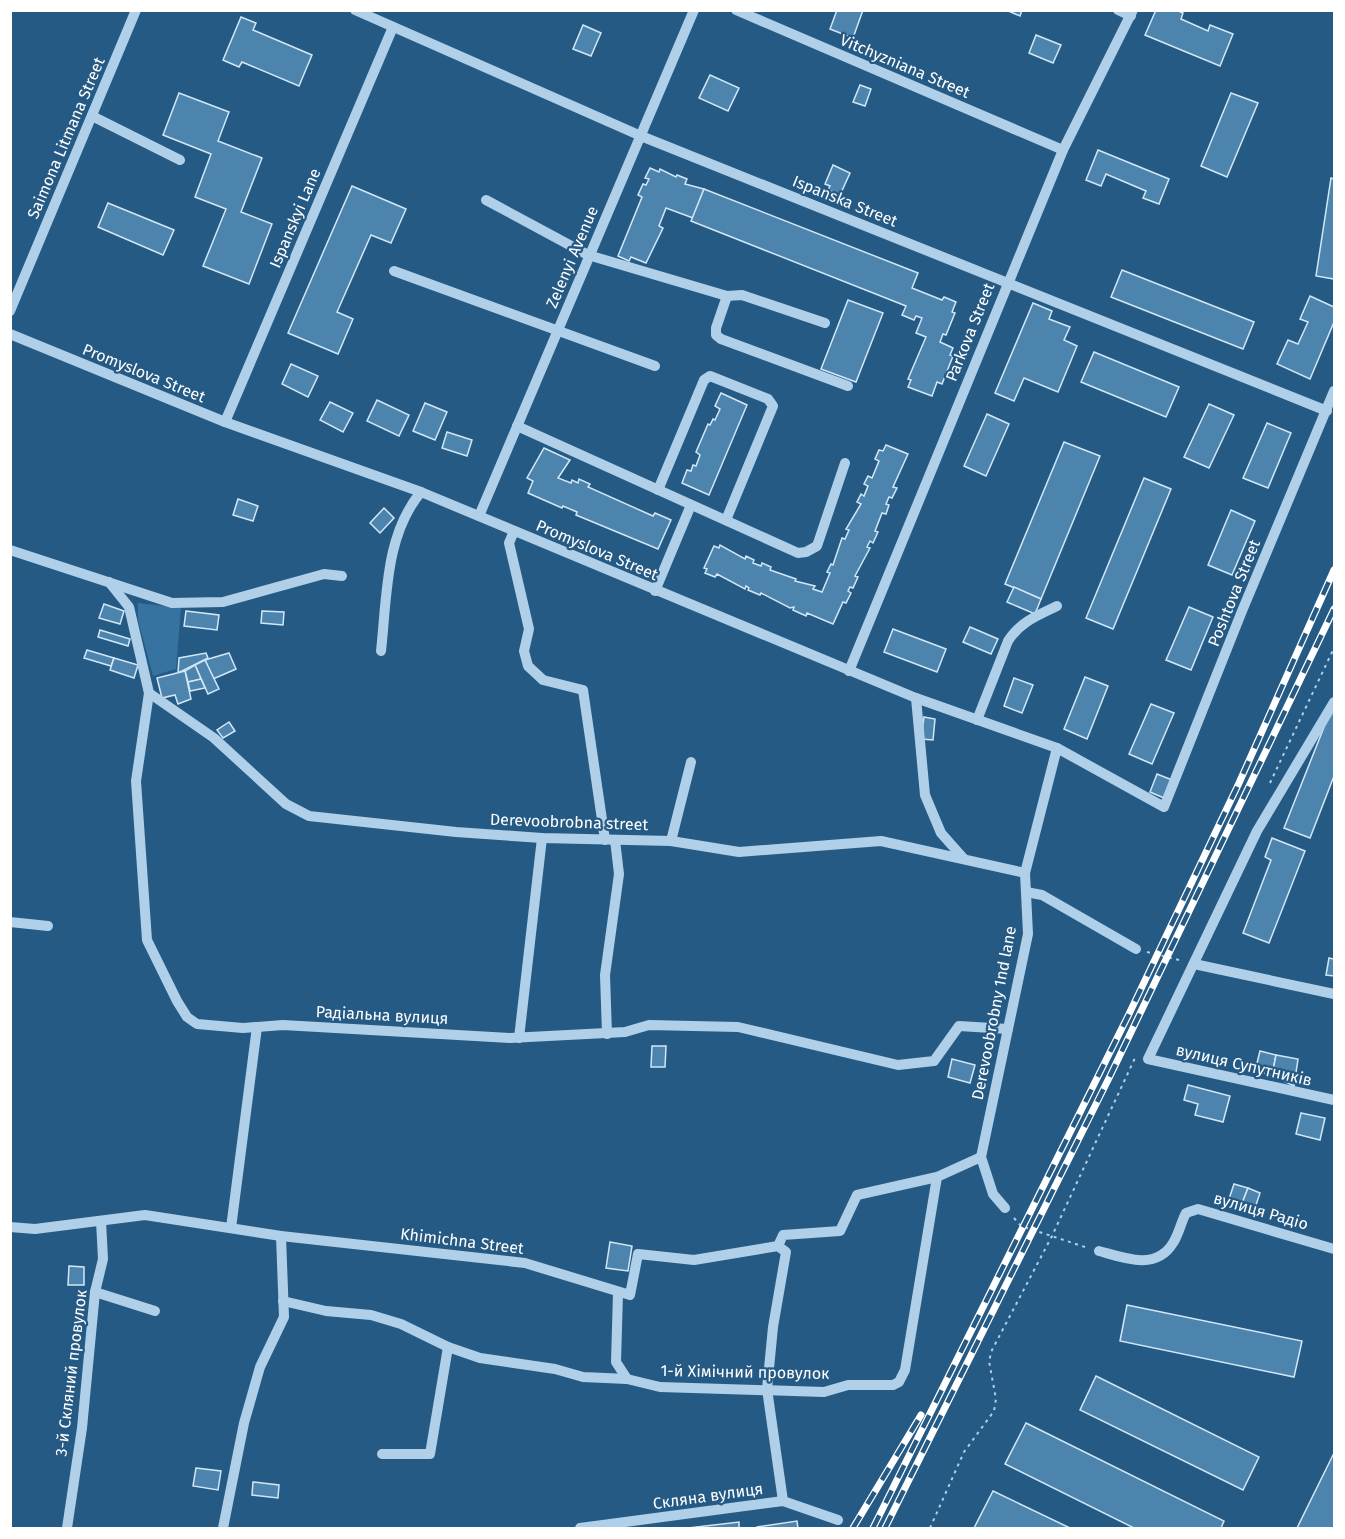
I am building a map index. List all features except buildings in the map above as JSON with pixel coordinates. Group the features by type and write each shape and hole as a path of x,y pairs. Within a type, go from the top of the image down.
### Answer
{"street":[{"name":"Saimona Litmana Street","path":"10,311 136,10"},
{"name":"Ispanska Street","path":"355,10 641,136 1327,411"},
{"name":"Zelenyi Avenue","path":"479,516 694,10"},
{"name":"Vitchyzniana Street","path":"736,10 1063,150"},
{"path":"1118,10 1132,13"},
{"name":"Parkova Street","path":"849,671 1063,150 1132,13"},
{"name":"Ispanskyi Lane","path":"225,422 393,27"},
{"path":"92,116 180,159"},
{"path":"486,200 588,255 727,296 742,295 825,323"},
{"path":"394,271 655,366"},
{"path":"727,296 716,328 716,335 721,339 848,386"},
{"name":"Promyslova Street","path":"10,334 225,422 422,492 916,699 1057,748 1164,807"},
{"path":"658,490 704,380 710,376 768,399 773,406 726,520"},
{"name":"Poshtova Street","path":"1164,807 1242,611 1335,391"},
{"path":"517,426 798,553 806,552 817,546 845,463"},
{"path":"381,651 393,549 408,508 422,492"},
{"path":"655,591 692,505"},
{"path":"514,531 509,543 530,629 524,651 528,666 543,680 583,690 610,840 619,874 604,975 607,1034"},
{"path":"10,550 172,603 223,602 324,574 342,576"},
{"name":"Радіальна вулиця","path":"109,582 129,607 149,693 136,782 147,940 188,1017 197,1024 211,1027 283,1025 519,1038 607,1034 625,1032 649,1025 738,1027 898,1065 934,1061 959,1026 1008,1029"},
{"path":"977,720 1008,641 1016,629 1021,623 1057,606"},
{"name":"Derevoobrobna street","path":"149,693 214,738 286,804 309,816 456,832 542,838 671,841 739,852 881,841 1025,873"},
{"path":"916,699 925,795 941,833 964,859"},
{"path":"1335,702 1257,831 1194,964 1335,994"},
{"name":"Derevoobrobny 1nd lane","path":"1005,1208 993,1194 981,1157 1028,934 1025,873 1057,748"},
{"path":"671,841 691,762"},
{"path":"519,1038 542,838"},
{"path":"1026,891 1042,895 1136,949"},
{"path":"10,922 48,926"},
{"name":"вулиця Супутників","path":"1194,964 1148,1059 1335,1100"},
{"path":"231,1228 257,1027"},
{"path":"778,1246 783,1235 840,1231 857,1195 937,1177 981,1157"},
{"name":"1-й Хімічний провулок","path":"283,1301 327,1311 371,1315 401,1324 448,1347 480,1358 555,1369 583,1377 627,1378 660,1388 824,1392 848,1385 887,1386 899,1382 906,1370 937,1177"},
{"name":"вулиця Радіо","path":"1099,1251 1139,1261 1158,1257 1174,1242 1186,1213 1198,1209 1335,1249"},
{"name":"Khimichna Street","path":"10,1227 34,1229 145,1215 281,1236 525,1263 618,1293"},
{"name":"3-й Скляний провулок","path":"67,1528 82,1428 95,1292 103,1259 101,1221"},
{"path":"223,1528 224,1512 244,1423 260,1367 284,1317 281,1236"},
{"path":"627,1378 616,1362 618,1293 630,1295 638,1254 694,1260 778,1246 786,1252 773,1327 767,1389 783,1501"},
{"path":"95,1292 155,1311"},
{"path":"382,1454 430,1454 448,1347"},
{"name":"Скляна вулиця","path":"580,1528 783,1501 838,1520"}],"path":[{"path":"1269,784 1335,648"},
{"path":"1136,949 1194,964"},
{"path":"930,1528 964,1452 994,1411 996,1399 989,1361 992,1350 1052,1236 1137,1054"},
{"path":"1005,1208 1021,1226 1099,1251"}],"shaded area":[{"path":"138,603 181,608 176,669 153,676 138,620"}],"railway":[{"path":"873,1528 1129,1014 1239,783 1334,570"},
{"path":"885,1528 1110,1076 1334,609"},
{"path":"853,1528 921,1415"}]}
